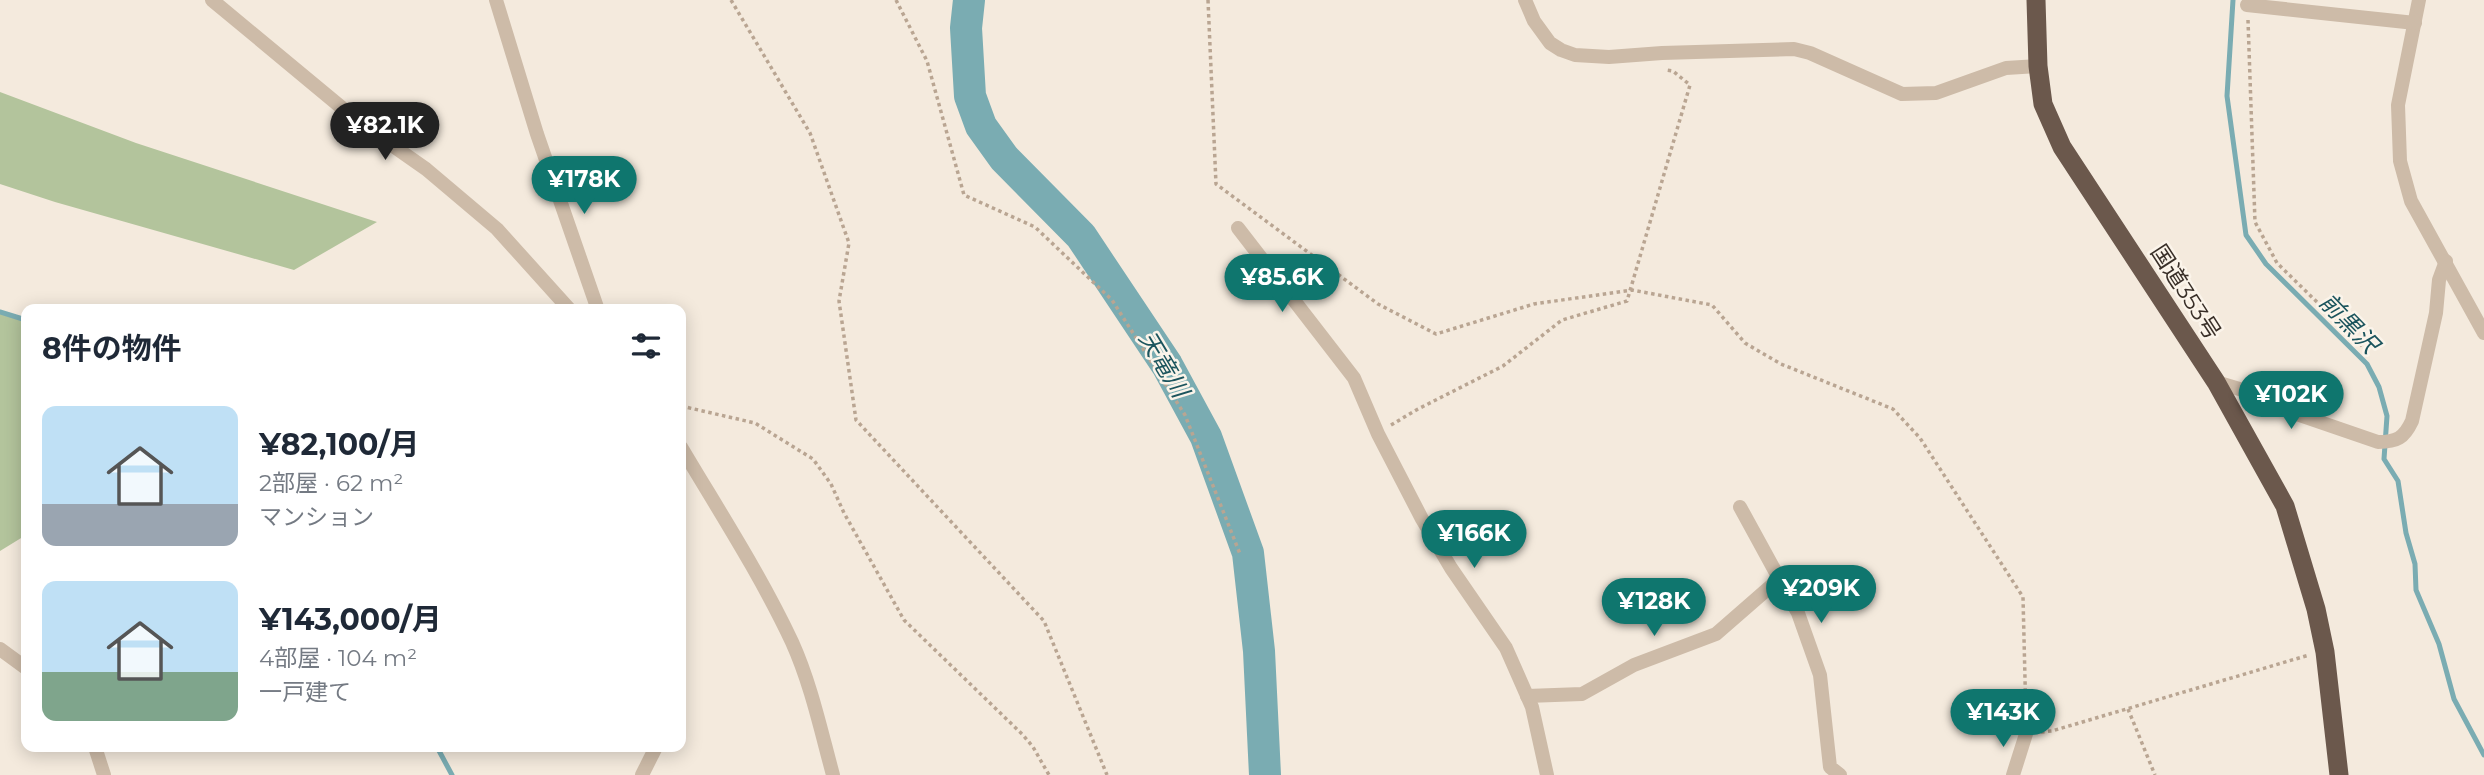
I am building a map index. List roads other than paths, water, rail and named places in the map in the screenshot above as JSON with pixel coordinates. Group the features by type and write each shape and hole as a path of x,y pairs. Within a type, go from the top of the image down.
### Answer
{"highway":[{"name":"国道353号","path":"2036,0 2038,66 2043,104 2062,147 2216,382 2285,506 2316,609 2325,652 2340,775"}],"street":[{"path":"212,0 359,122 426,169 497,229 565,304"},
{"path":"496,0 537,134 596,304"},
{"path":"1525,0 1534,21 1550,43 1561,50 1594,58 1662,52 1794,50 1810,52 1902,94 1917,95 1936,93 2006,68 2038,66"},
{"path":"2419,0 2398,105 2400,161 2411,201 2484,333"},
{"path":"2247,5 2415,23"},
{"path":"1238,228 1354,378 1378,434 1428,529 1451,568 1506,648 1532,707 1547,775"},
{"path":"2216,382 2246,391 2285,410 2378,442 2394,442 2406,435 2412,421 2436,313 2439,280 2446,261"},
{"path":"686,455 765,589 793,645 816,712 833,775"},
{"path":"1740,507 1798,613 1820,675 1830,767 1840,775"},
{"path":"1527,696 1582,694 1634,665 1716,634 1779,579"},
{"path":"0,649 21,664"},
{"path":"2014,775 2026,734"},
{"path":"97,752 104,775"},
{"path":"642,775 654,752"}],"waterway":[{"name":"天竜川","path":"969,0 966,28 970,96 981,126 1004,158 1081,236 1167,365 1206,437 1248,553 1259,651 1265,775"},
{"name":"前黒沢","path":"2233,0 2227,96 2246,235 2266,264 2367,364 2379,387 2387,416 2384,459 2398,481 2406,533 2415,564 2416,590 2439,644 2454,699 2484,755"},
{"path":"0,312 21,318"},
{"path":"440,752 452,775"}]}
